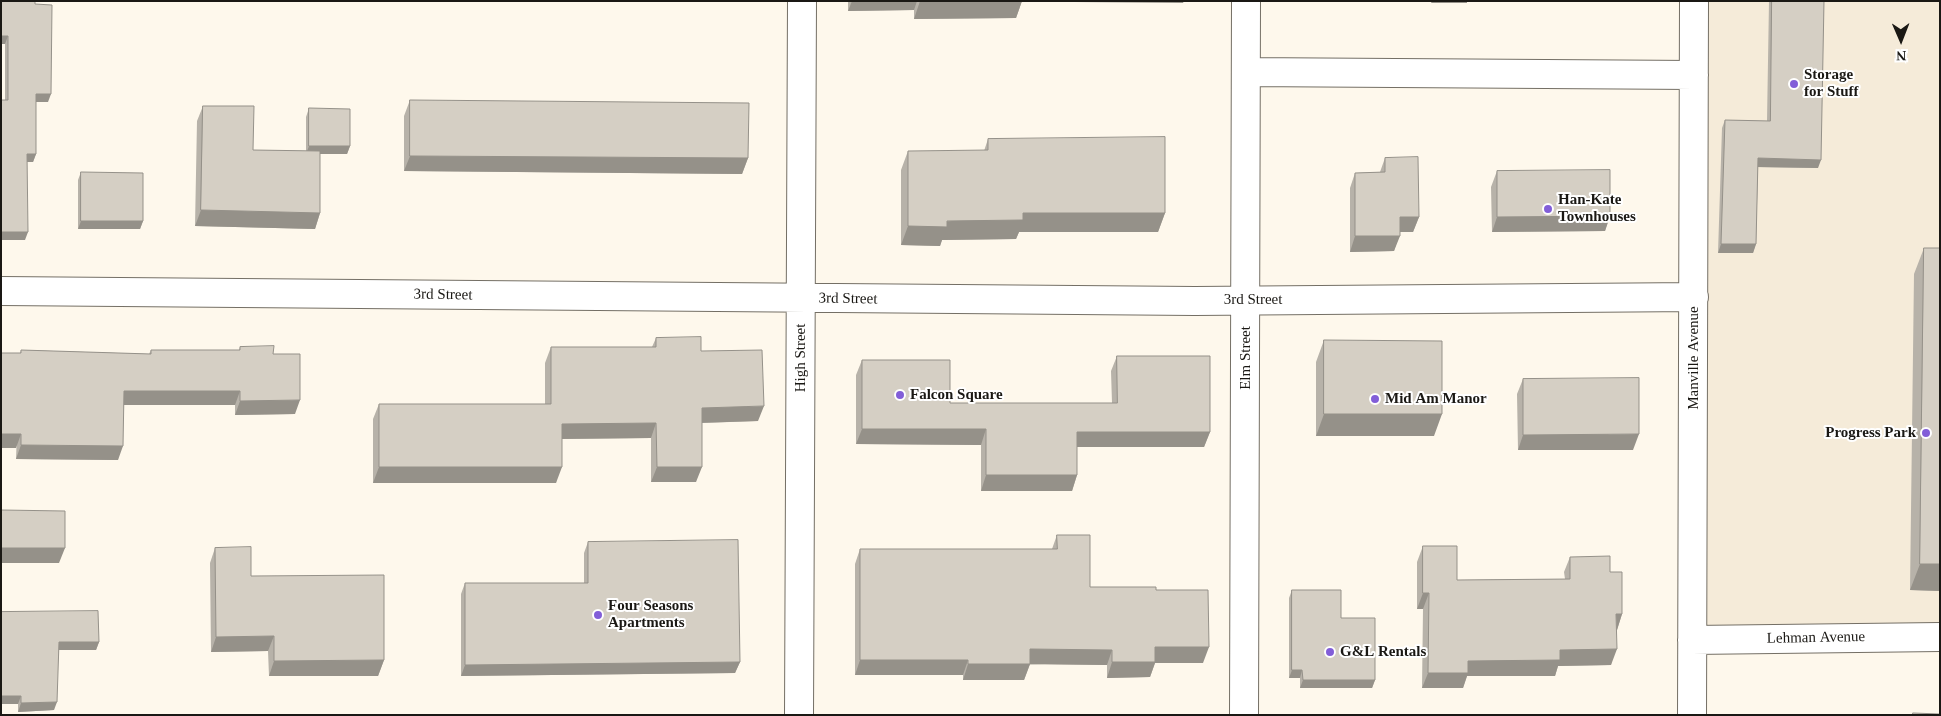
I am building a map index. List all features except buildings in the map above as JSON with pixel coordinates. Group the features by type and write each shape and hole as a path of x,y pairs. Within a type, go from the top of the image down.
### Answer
{"street":[{"name":"High Street","path":"799,715 802,1"},
{"name":"Elm Street","path":"1244,715 1246,1"},
{"name":"Manville Avenue","path":"1692,715 1694,1"},
{"path":"1246,72 1694,75"},
{"name":"3rd Street","path":"1,291 1246,300 1694,297"},
{"name":"Lehman Avenue","path":"1692,640 1940,636"}],"shaded area":[{"path":"1694,1 1940,1 1940,638 1692,640"}],"place":[{"name":"Storage for Stuff","path":"1794,84"},
{"name":"Han-Kate Townhouses","path":"1548,209"},
{"name":"Falcon Square","path":"900,395"},
{"name":"Mid Am Manor","path":"1375,399"},
{"name":"Progress Park","path":"1926,433"},
{"name":"Four Seasons Apartments","path":"598,615"},
{"name":"G&L Rentals","path":"1330,652"}]}
